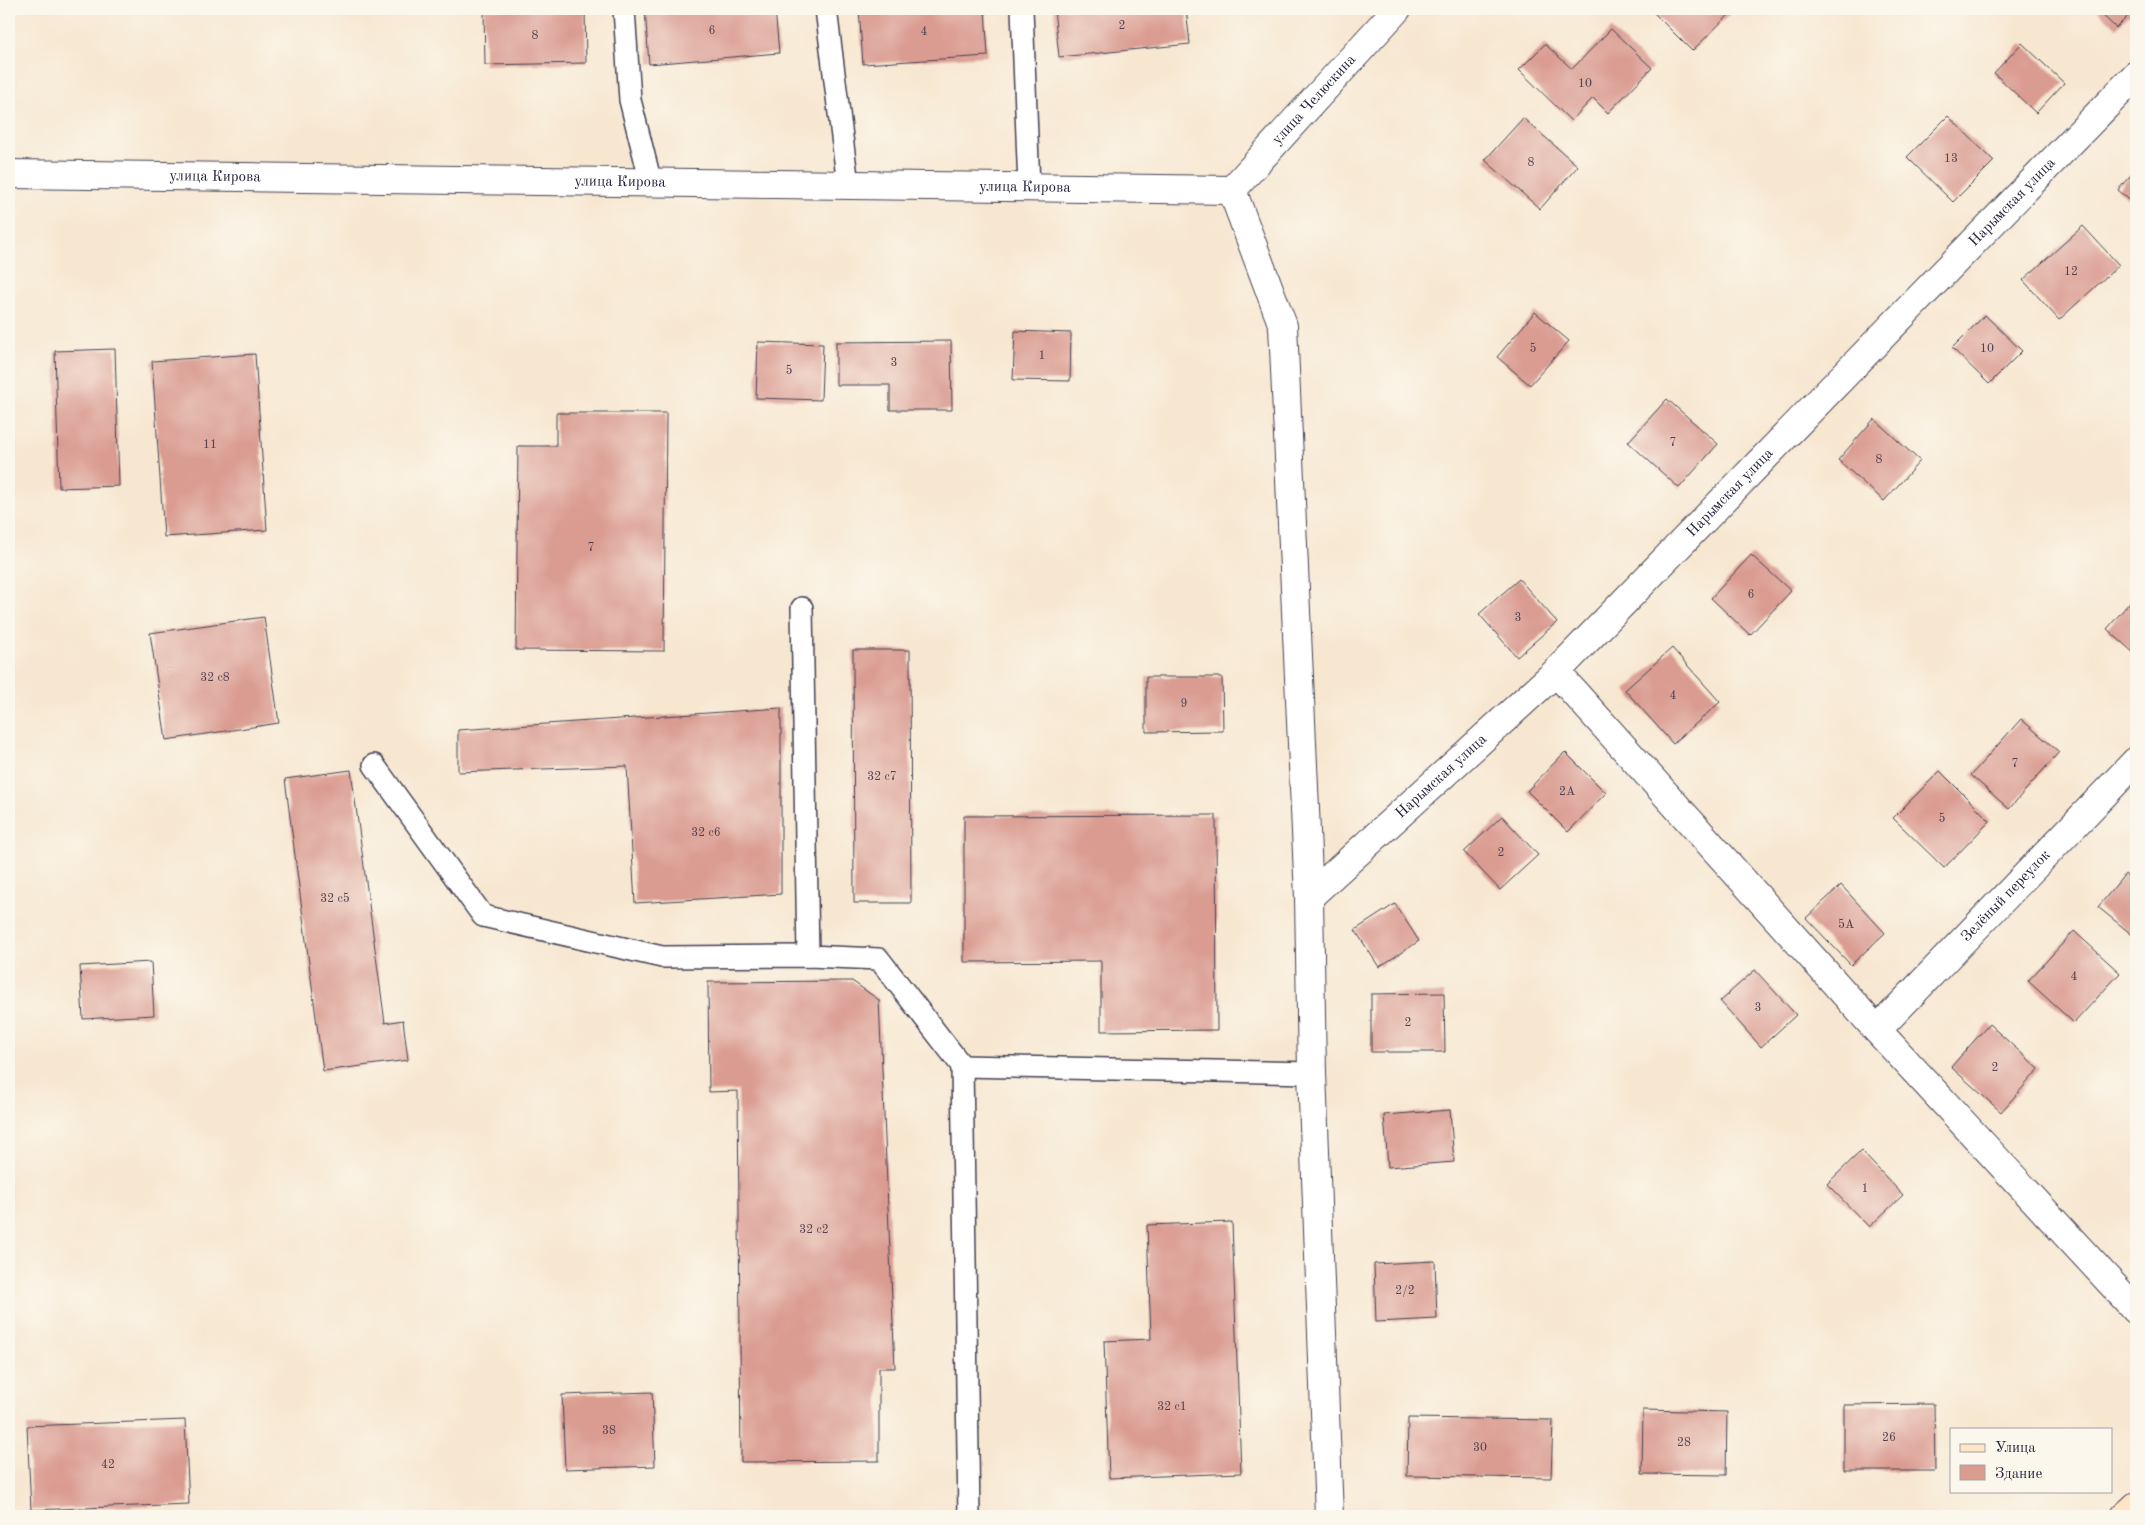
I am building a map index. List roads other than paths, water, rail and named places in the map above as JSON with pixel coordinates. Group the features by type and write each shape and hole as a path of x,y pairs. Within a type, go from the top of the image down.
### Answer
{"main road":[{"path":"2125,1516 2136,1506"}],"street":[{"name":"улица Челюскина","path":"1232,190 1396,9"},
{"name":"Нарымская улица","path":"1309,897 1556,672 2136,75"},
{"name":"улица Кирова","path":"9,174 1232,190"},
{"path":"1232,190 1283,326 1309,897 1312,1073 1329,1516"},
{"path":"1556,672 1877,1030 2136,1310"},
{"name":"Зелёный переулок","path":"1877,1030 2136,761"}],"lane":[{"path":"624,9 630,100 651,183"},
{"path":"826,9 848,185"},
{"path":"1022,9 1029,187"},
{"path":"802,608 808,956"},
{"path":"374,765 483,916 662,957 808,956 879,959 962,1066 969,1516"},
{"path":"962,1066 1312,1073"}]}
